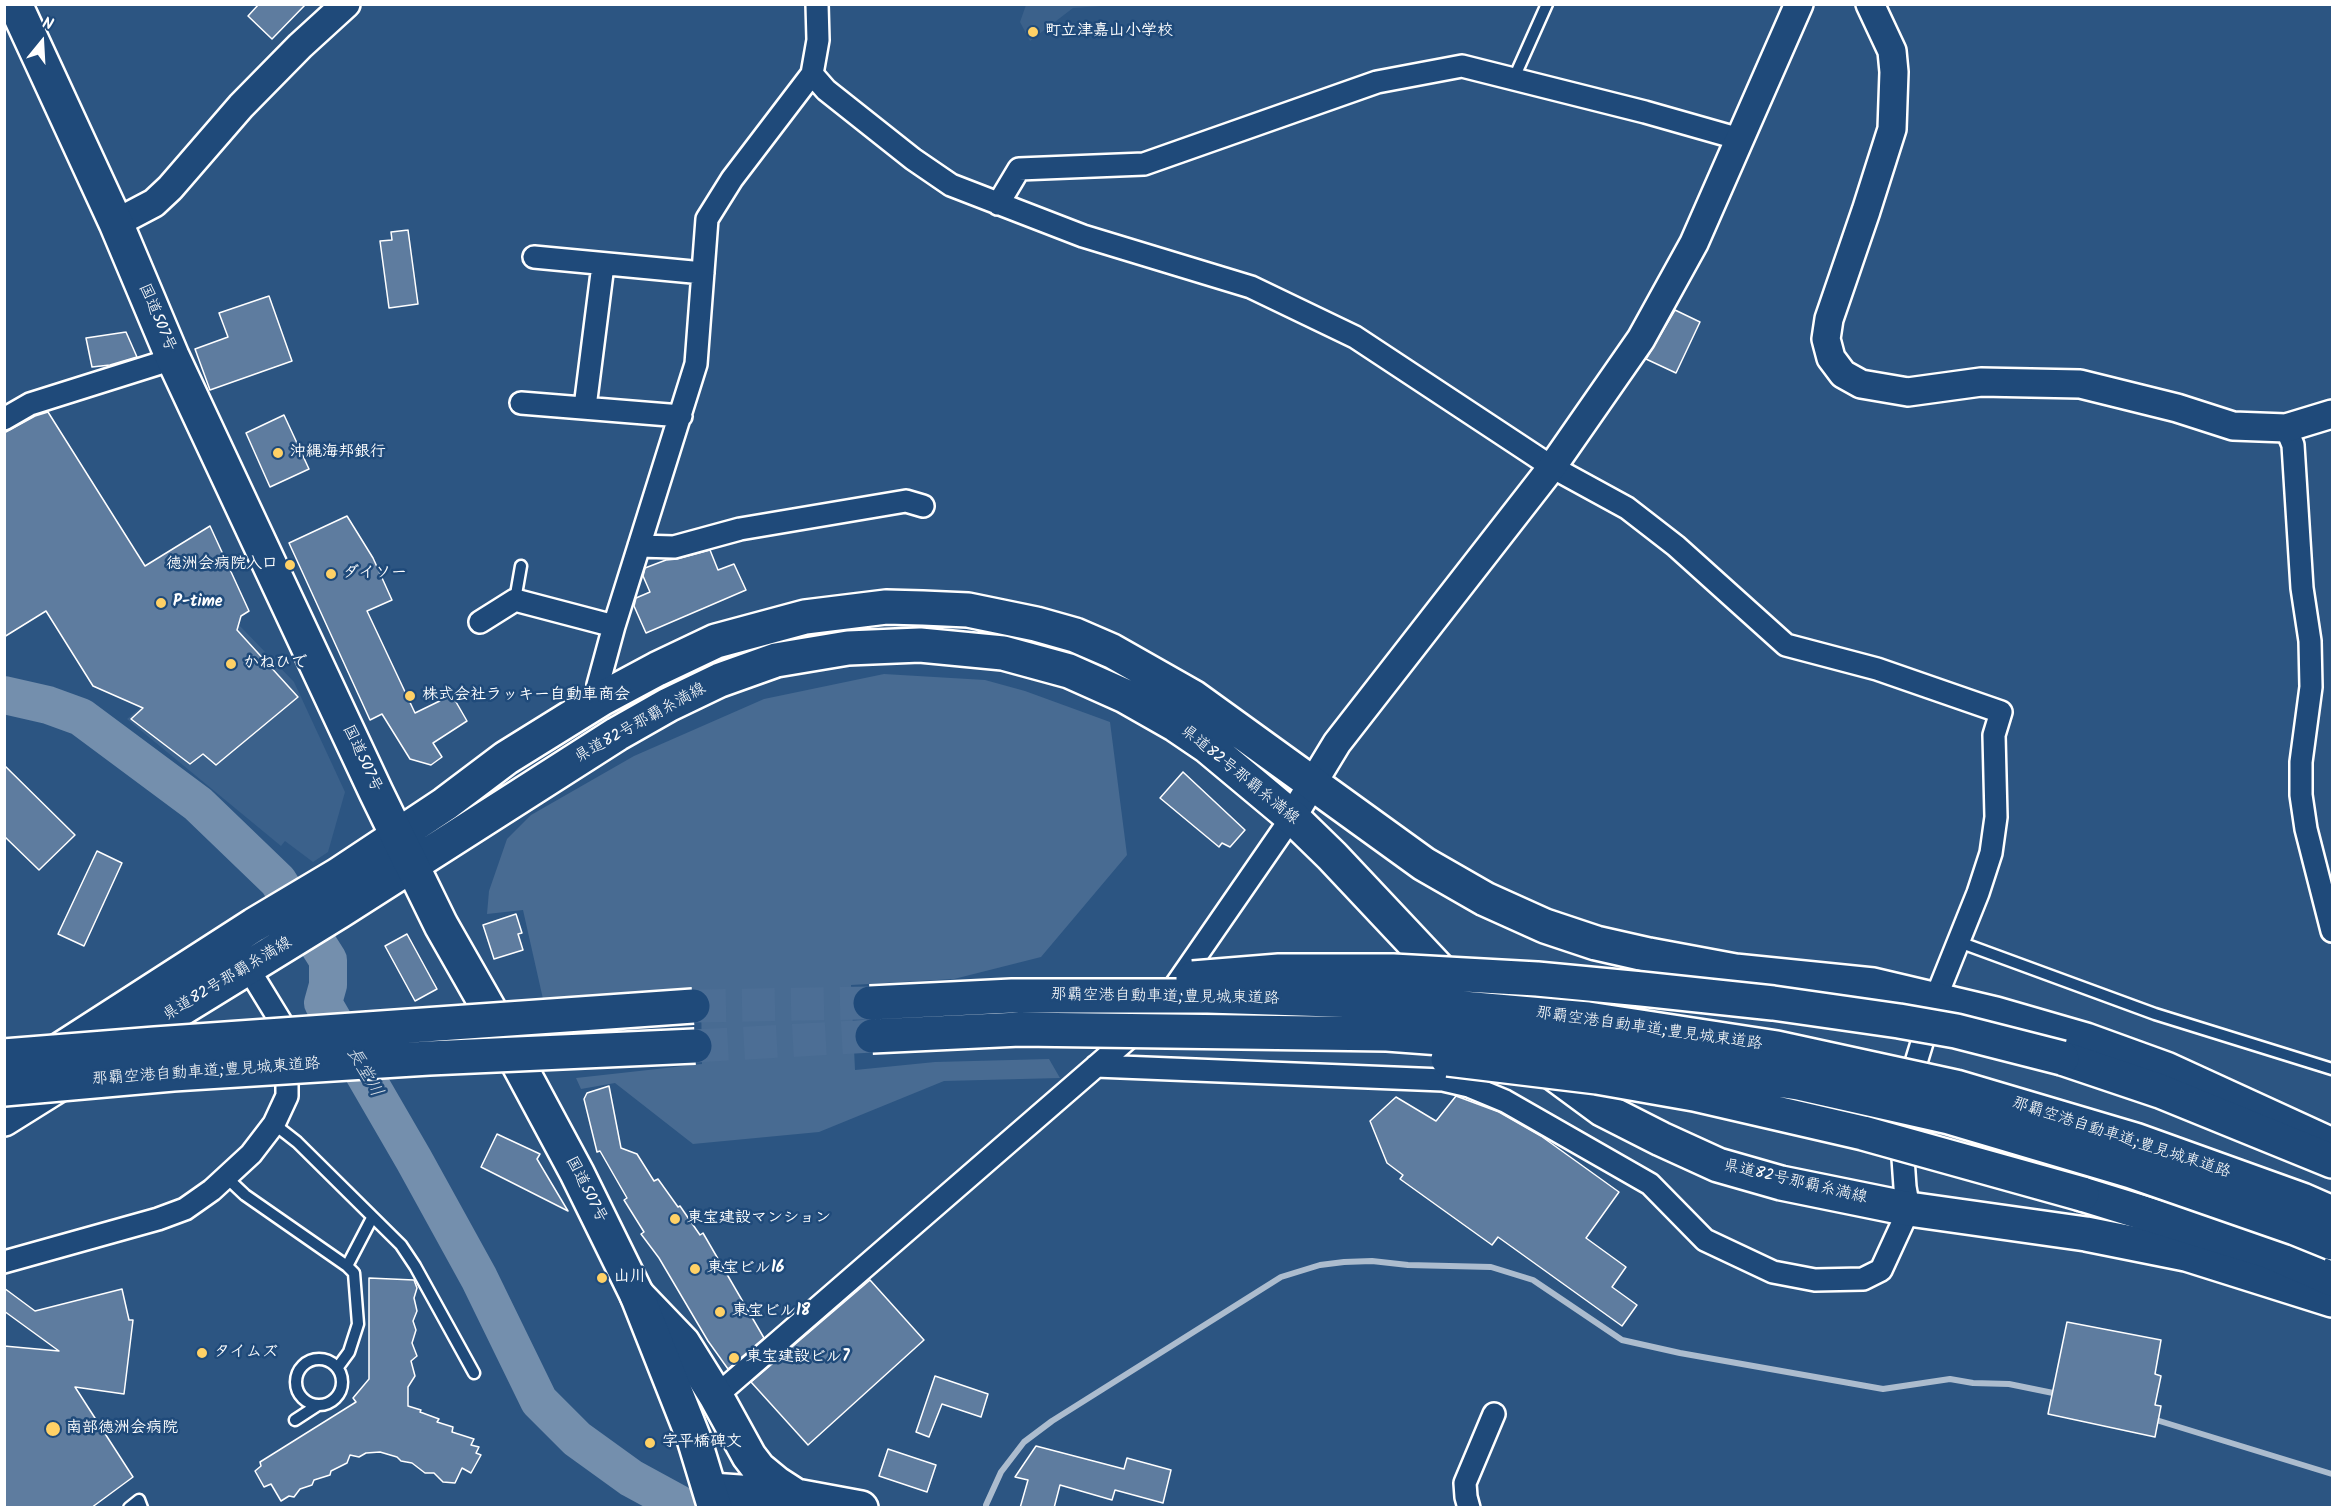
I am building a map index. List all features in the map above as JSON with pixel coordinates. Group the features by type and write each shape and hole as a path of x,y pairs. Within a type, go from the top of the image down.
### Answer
{"main road":[{"name":"国道507号","path":"15,4 116,223 172,356 411,866 577,1173 637,1295 694,1438 713,1498"},
{"name":"県道82号那覇糸満線","path":"4,1087 321,885 445,804 506,758 601,699 690,652 716,641 805,617 886,607 968,610 1036,624 1075,635 1112,651 1193,697 1424,864 1485,899 1545,926 1596,943 1649,956 1736,971 1873,985 1996,1014 2086,1040 2166,1069 2332,1144"},
{"name":"県道82号那覇糸満線","path":"4,1119 340,911 567,765 668,705 720,680 776,660 848,648 920,645 1003,653 1069,671 1125,696 1176,725 1207,746 1292,817 1332,856 1485,1018 1553,1074 1602,1109 1661,1139 1718,1165 1781,1183 1909,1209 2086,1234 2186,1254 2332,1300"},
{"path":"1012,996 1279,971 1393,971 1538,979 1773,1003 1956,1031 2062,1058 2160,1091 2332,1161"},
{"name":"那覇空港自動車道;豊見城東道路","path":"870,1003 1012,996 1208,996 1394,1002 1588,1019 1777,1048 1967,1091 2135,1140 2332,1213"},
{"name":"那覇空港自動車道;豊見城東道路","path":"4,1056 693,1006"},
{"path":"1020,1029 1447,1059 1597,1077 1694,1094 1810,1120 2082,1194 2270,1252 2332,1279"},
{"name":"那覇空港自動車道;豊見城東道路","path":"872,1036 1020,1029 1387,1034 1548,1046 1798,1083 1949,1117 2120,1167 2295,1228 2332,1244"},
{"name":"那覇空港自動車道;豊見城東道路","path":"4,1087 429,1058 695,1046"},
{"path":"637,1295 682,1343 759,1469 801,1502"},
{"path":"713,1498 801,1502 861,1508"}],"street":[{"path":"116,223 154,203 170,188 241,106 300,46 346,4"},
{"path":"601,699 598,685 614,626 696,364 707,219 732,179 812,74 818,40 817,4"},
{"path":"716,1396 1157,1013 1292,817 1337,743 1552,467 1641,339 1694,243 1799,4"},
{"path":"1870,4 1892,51 1894,72 1892,129 1829,319 1826,339 1831,358 1843,374 1861,384 1908,392 1981,382 2080,384 2177,408 2233,426 2286,428 2332,414"},
{"path":"998,204 1019,169 1144,165 1377,82 1462,66 1740,138"},
{"path":"812,74 826,90 951,186 1083,236 1261,292 1355,337 1552,467 1627,508 1676,546 1786,645 1877,669 2001,712 1994,735 1996,817 1991,853 1978,893 1935,999 1900,1115 1905,1187 1909,1209 1881,1270 1863,1279 1815,1280 1773,1272 1705,1240 1650,1184 1505,1101 1469,1086 1443,1080 1096,1066"},
{"path":"534,257 703,273"},
{"path":"585,407 603,265"},
{"path":"4,419 30,404 157,364 172,356"},
{"path":"521,403 681,416"},
{"path":"2286,428 2293,445 2302,588 2310,640 2311,687 2301,762 2301,795 2306,829 2332,931"},
{"path":"639,546 674,547 740,529 906,501 923,506"},
{"path":"480,622 515,600 614,626"},
{"path":"4,1262 158,1219 185,1209 251,1155 274,1124 286,1096 287,1056 281,1023 260,961"},
{"path":"1469,1508 1466,1483 1494,1414"}],"lane":[{"path":"1514,78 1547,4"},
{"path":"515,600 521,566"},
{"path":"1959,942 2155,1014 2332,1069"},
{"path":"274,1124 297,1142 401,1245 474,1372"},
{"path":"226,1177 245,1195 347,1266 354,1274 358,1324 349,1352 338,1367"},
{"path":"347,1266 372,1218"},
{"path":"296,1420 318,1405 333,1401 342,1389 343,1381 338,1367 332,1362 316,1358 309,1360 298,1371 296,1379 299,1394 304,1400 318,1405"},
{"path":"129,1508 139,1500 142,1508"}],"shaded area":[{"name":"町立津嘉山小学校","path":"1026,4 1116,5 1073,8 1030,41 1020,22"},
{"path":"239,625 294,682 345,792 328,852 313,862 285,841 281,846 127,719"},
{"path":"884,674 985,680 1025,691 1110,722 1127,855 1041,957 954,979 851,985 855,1070 935,1062 1049,1059 1060,1078 944,1081 819,1132 693,1144 615,1083 581,1089 576,1078 702,1064 701,995 543,999 523,910 487,914 489,891 507,839 531,815 634,756 764,699"}],"building":[{"path":"259,4 306,4 272,39 248,16"},
{"path":"408,230 418,304 389,308 380,241 392,240 391,232"},
{"path":"269,296 292,361 210,390 195,349 228,337 219,313"},
{"path":"1675,310 1700,322 1676,373 1646,359"},
{"path":"126,332 137,357 110,365 92,367 86,338"},
{"path":"48,412 145,566 210,526 249,611 241,616 237,630 298,697 216,765 203,754 190,764 131,719 143,708 93,686 46,611 4,637 4,433 35,416"},
{"name":"沖縄海邦銀行","path":"284,415 309,469 270,487 246,433"},
{"path":"347,516 373,558 392,600 367,611 415,713 452,695 467,721 433,743 442,757 431,765 410,759 382,714 370,720 289,543"},
{"path":"710,550 718,570 734,564 746,590 646,633 634,606 636,598 650,592 643,576 645,568 666,560"},
{"path":"4,765 75,835 39,870 4,836"},
{"path":"1183,772 1245,830 1230,847 1222,843 1219,847 1160,798"},
{"path":"97,851 122,863 84,946 58,934"},
{"path":"516,914 522,933 518,934 523,950 494,959 483,925"},
{"path":"407,934 437,989 415,1001 385,946"},
{"path":"609,1086 621,1148 637,1154 654,1181 658,1179 700,1235 703,1233 764,1338 728,1369 708,1341 659,1258 641,1234 644,1232 624,1200 627,1198 600,1151 597,1152 584,1099 587,1093"},
{"path":"1456,1096 1499,1112 1541,1136 1619,1192 1586,1238 1626,1267 1612,1287 1637,1305 1622,1326 1498,1237 1492,1245 1400,1179 1403,1175 1387,1163 1370,1121 1396,1097 1436,1121"},
{"path":"497,1134 540,1154 537,1159 568,1211 481,1167"},
{"path":"369,1278 414,1280 417,1288 414,1298 417,1311 413,1321 416,1330 412,1343 417,1356 411,1361 415,1376 408,1387 408,1406 439,1419 437,1422 453,1427 452,1432 474,1439 471,1445 479,1447 476,1453 481,1455 471,1473 462,1468 455,1483 443,1482 434,1473 425,1473 412,1463 380,1452 366,1453 359,1457 350,1455 347,1463 331,1471 330,1475 314,1480 312,1485 300,1489 294,1497 289,1496 281,1501 271,1484 264,1487 255,1471 261,1466 260,1462 356,1402 353,1398 369,1379"},
{"path":"870,1280 924,1340 808,1445 751,1382"},
{"name":"南部徳洲会病院","path":"4,1288 35,1311 122,1289 129,1320 133,1320 124,1394 75,1387 133,1477 91,1508 4,1508 4,1346 59,1351 4,1311"},
{"path":"2067,1322 2161,1340 2155,1374 2161,1376 2155,1405 2161,1406 2155,1437 2048,1414"},
{"path":"935,1376 988,1394 981,1417 942,1404 929,1437 916,1432"},
{"path":"1036,1446 1124,1469 1127,1458 1171,1470 1163,1503 1115,1490 1112,1500 1060,1485 1054,1508 1020,1508 1028,1480 1015,1477"},
{"path":"888,1449 936,1465 927,1492 879,1476"}],"waterway":[{"name":"長堂川","path":"4,695 48,705 81,717 198,804 278,881 328,960 328,985 323,1003 479,1278 539,1401 577,1439 631,1478 686,1508"},
{"path":"986,1505 1001,1472 1024,1442 1052,1421 1281,1277 1320,1265 1344,1262 1372,1261 1408,1265 1491,1267 1533,1280 1622,1340 1680,1353 1883,1389 1950,1379 1973,1383 2009,1384 2058,1394"},
{"path":"2153,1419 2332,1474"}],"tunnel":[{"path":"693,1006 870,1003"},
{"path":"695,1046 872,1036"}],"place":[{"name":"町立津嘉山小学校","path":"1033,32"},
{"name":"沖縄海邦銀行","path":"278,453"},
{"name":"徳洲会病院入口","path":"290,565"},
{"name":"ダイソー","path":"331,574"},
{"name":"P-time","path":"161,603"},
{"name":"かねひで","path":"231,664"},
{"name":"株式会社ラッキー自動車商会","path":"410,696"},
{"name":"東宝建設マンション","path":"675,1219"},
{"name":"東宝ビル16","path":"695,1269"},
{"name":"山川","path":"602,1278"},
{"name":"東宝ビル18","path":"720,1312"},
{"name":"タイムズ","path":"202,1353"},
{"name":"東宝建設ビル7","path":"734,1358"},
{"name":"南部徳洲会病院","path":"53,1429"},
{"name":"字平橋碑文","path":"650,1443"}]}
